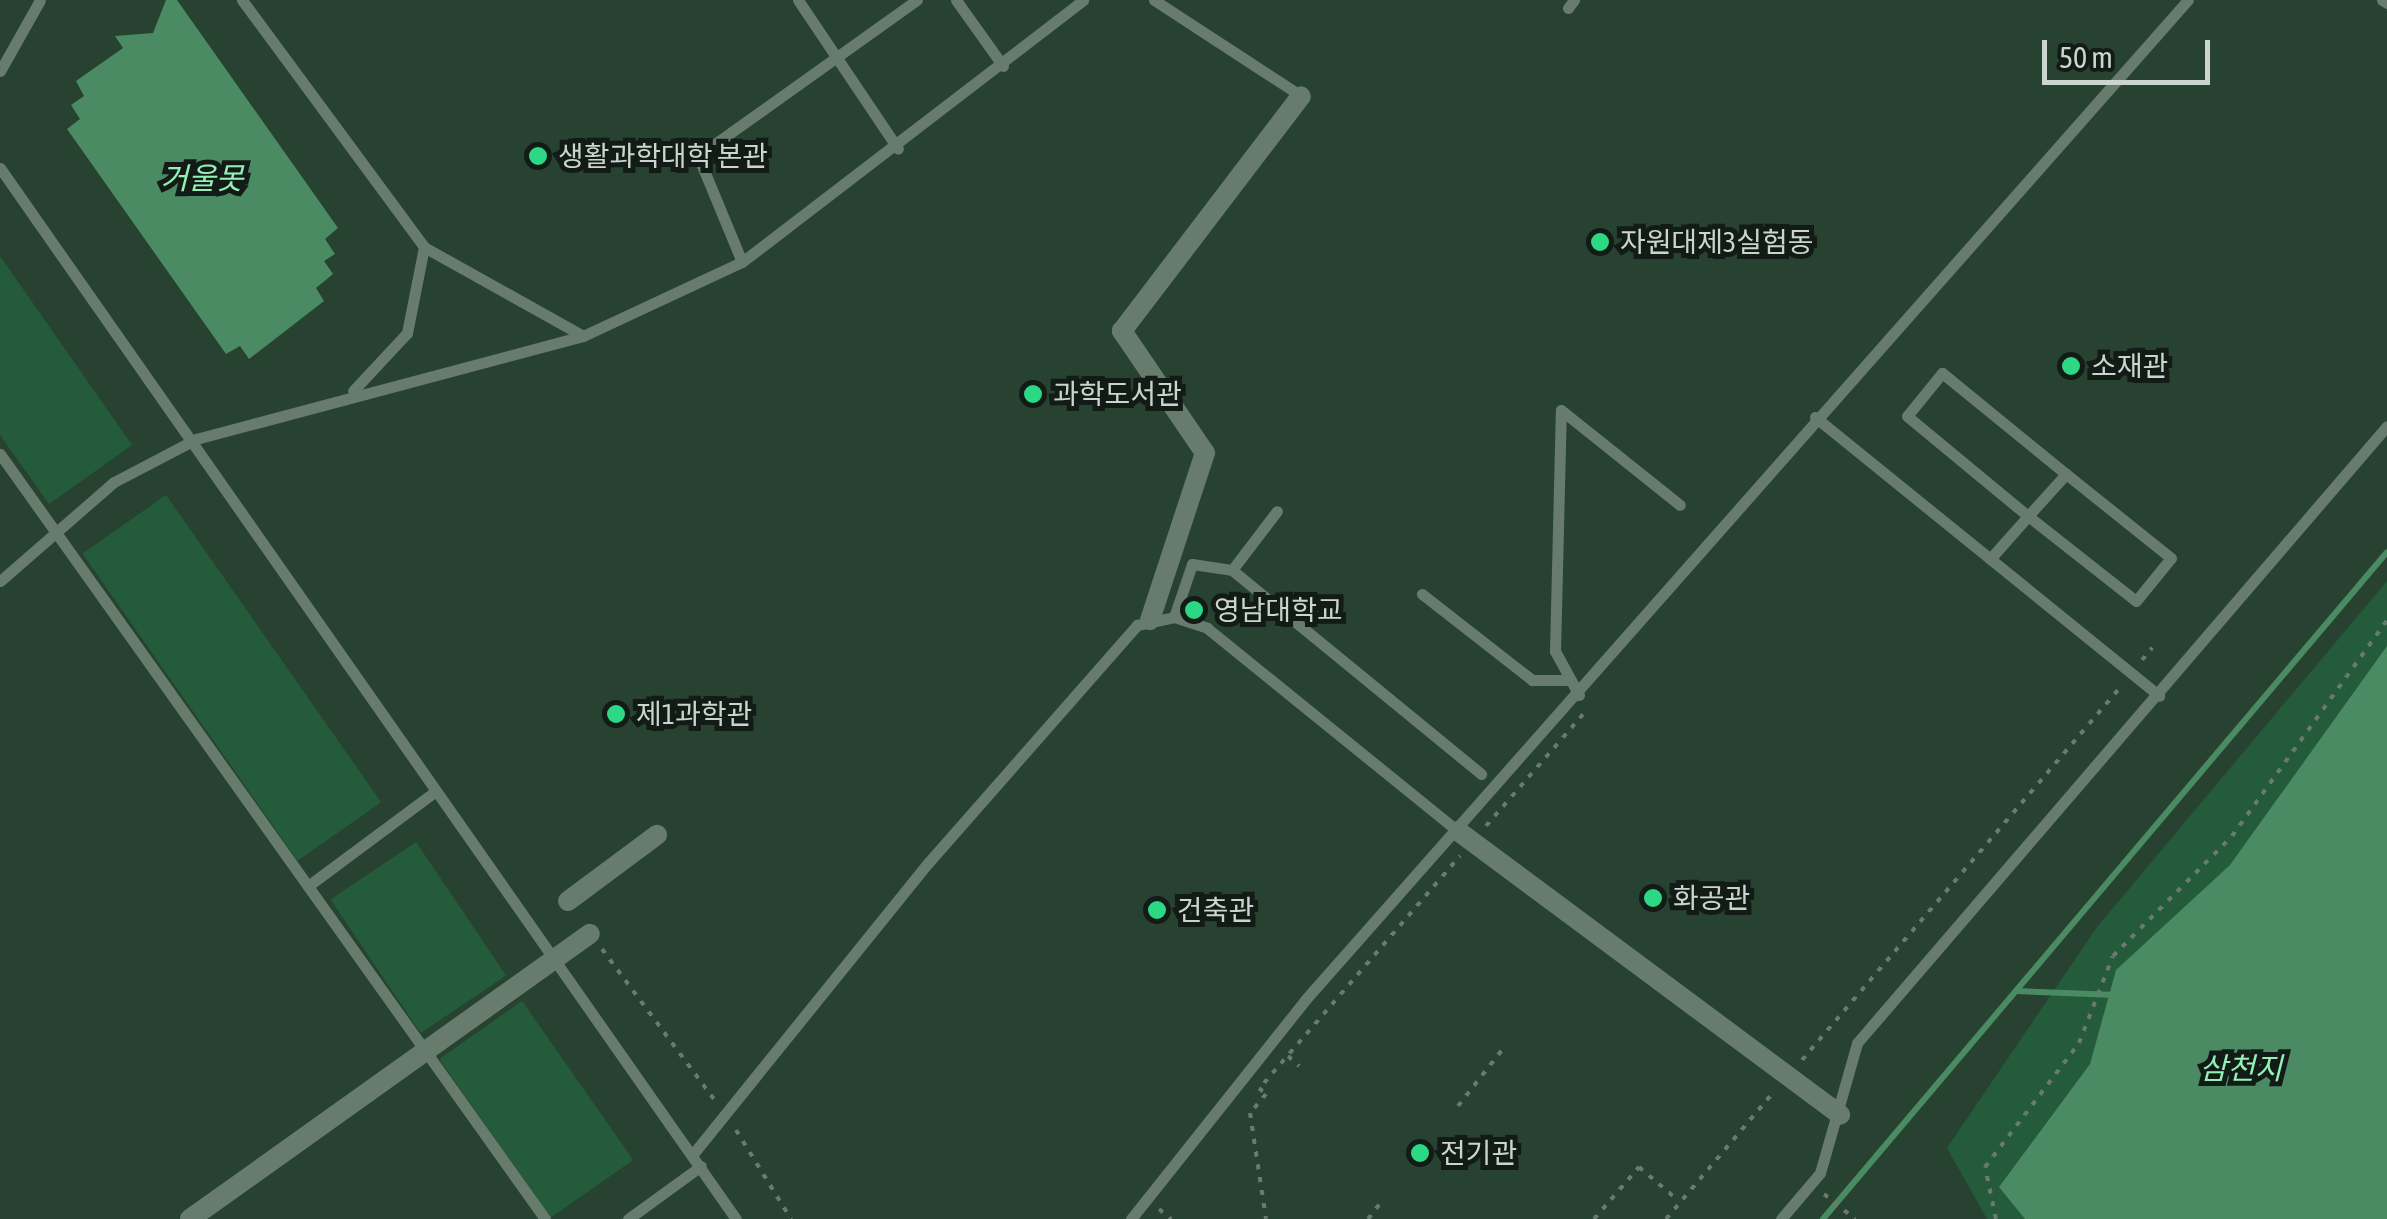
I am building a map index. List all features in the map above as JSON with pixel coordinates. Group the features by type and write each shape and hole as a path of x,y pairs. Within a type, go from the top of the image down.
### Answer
{"street":[{"path":"1150,620 1206,454 1122,331 1301,96"},
{"path":"568,901 657,835"},
{"path":"1466,836 1840,1115"},
{"path":"190,1219 422,1048 590,934"}],"lane":[{"path":"0,71 40,0"},
{"path":"242,0 424,246 582,336"},
{"path":"798,0 898,149"},
{"path":"742,262 698,156 917,0"},
{"path":"956,0 1003,66"},
{"path":"0,581 51,528 196,439 350,394 582,336 742,262 898,149 1083,0"},
{"path":"1154,0 1301,96"},
{"path":"1131,1219 1305,1000 1466,836 1579,695 1815,417 2188,0"},
{"path":"0,168 196,439 436,791 736,1219"},
{"path":"350,394 406,332 424,246"},
{"path":"1942,373 2066,474 2171,558 2136,600 1907,416 1942,373"},
{"path":"1579,695 1565,680 1555,652 1561,410 1680,504"},
{"path":"1815,417 2159,696"},
{"path":"1780,1219 1820,1174 1840,1115 1857,1043 2387,426"},
{"path":"0,454 545,1219"},
{"path":"1990,559 2066,474"},
{"path":"1232,570 1277,511"},
{"path":"1174,616 1192,564 1232,570 1482,774"},
{"path":"1422,594 1532,680 1565,680"},
{"path":"692,1154 928,863 1126,633 1150,620 1174,616 1206,628 1466,836"},
{"path":"308,886 436,791"},
{"path":"628,1219 701,1166"}],"path":[{"path":"1996,1219 1985,1167 2088,1022 2104,974 2144,918 2232,836 2387,620"},
{"path":"1666,1219 2152,648"},
{"path":"1234,1118 1466,836 1588,709"},
{"path":"590,934 725,1114 791,1219"},
{"path":"1458,1106 1505,1046"},
{"path":"1259,1088 1266,1094 1250,1113 1266,1219"},
{"path":"1594,1219 1639,1167 1680,1202"},
{"path":"1146,1219 1169,1192"},
{"path":"1824,1194 1855,1219"},
{"path":"1368,1219 1383,1200"},
{"path":"1156,1207 1170,1219"}],"shaded area":[{"name":"영남대학교","path":"0,0 2387,0 2387,1219 0,1219"},
{"path":"0,256 132,445 49,504 0,435"},
{"path":"166,495 381,802 298,861 82,554"},
{"name":"삼천지","path":"2387,581 2387,1219 1987,1219 1947,1148 2097,927"},
{"path":"416,842 506,975 421,1033 331,900"},
{"path":"522,1001 633,1160 551,1218 439,1059"}],"water":[{"name":"거울못","path":"166,0 177,0 338,228 325,239 335,254 324,261 333,274 316,288 324,301 249,359 240,346 226,354 67,129 80,119 71,105 84,96 76,81 123,48 115,36 153,33"},
{"name":"삼천지","path":"2387,646 2387,1219 2025,1219 1999,1187 2090,1064 2116,970 2230,865"}],"waterway":[{"path":"1823,1219 2387,552"},
{"path":"2016,991 2116,995"}],"place":[{"name":"생활과학대학 본관","path":"538,156"},
{"name":"자원대제3실험동","path":"1600,242"},
{"name":"소재관","path":"2071,366"},
{"name":"과학도서관","path":"1033,394"},
{"name":"영남대학교","path":"1194,610"},
{"name":"제1과학관","path":"616,714"},
{"name":"화공관","path":"1653,898"},
{"name":"건축관","path":"1157,910"},
{"name":"전기관","path":"1420,1153"}]}
